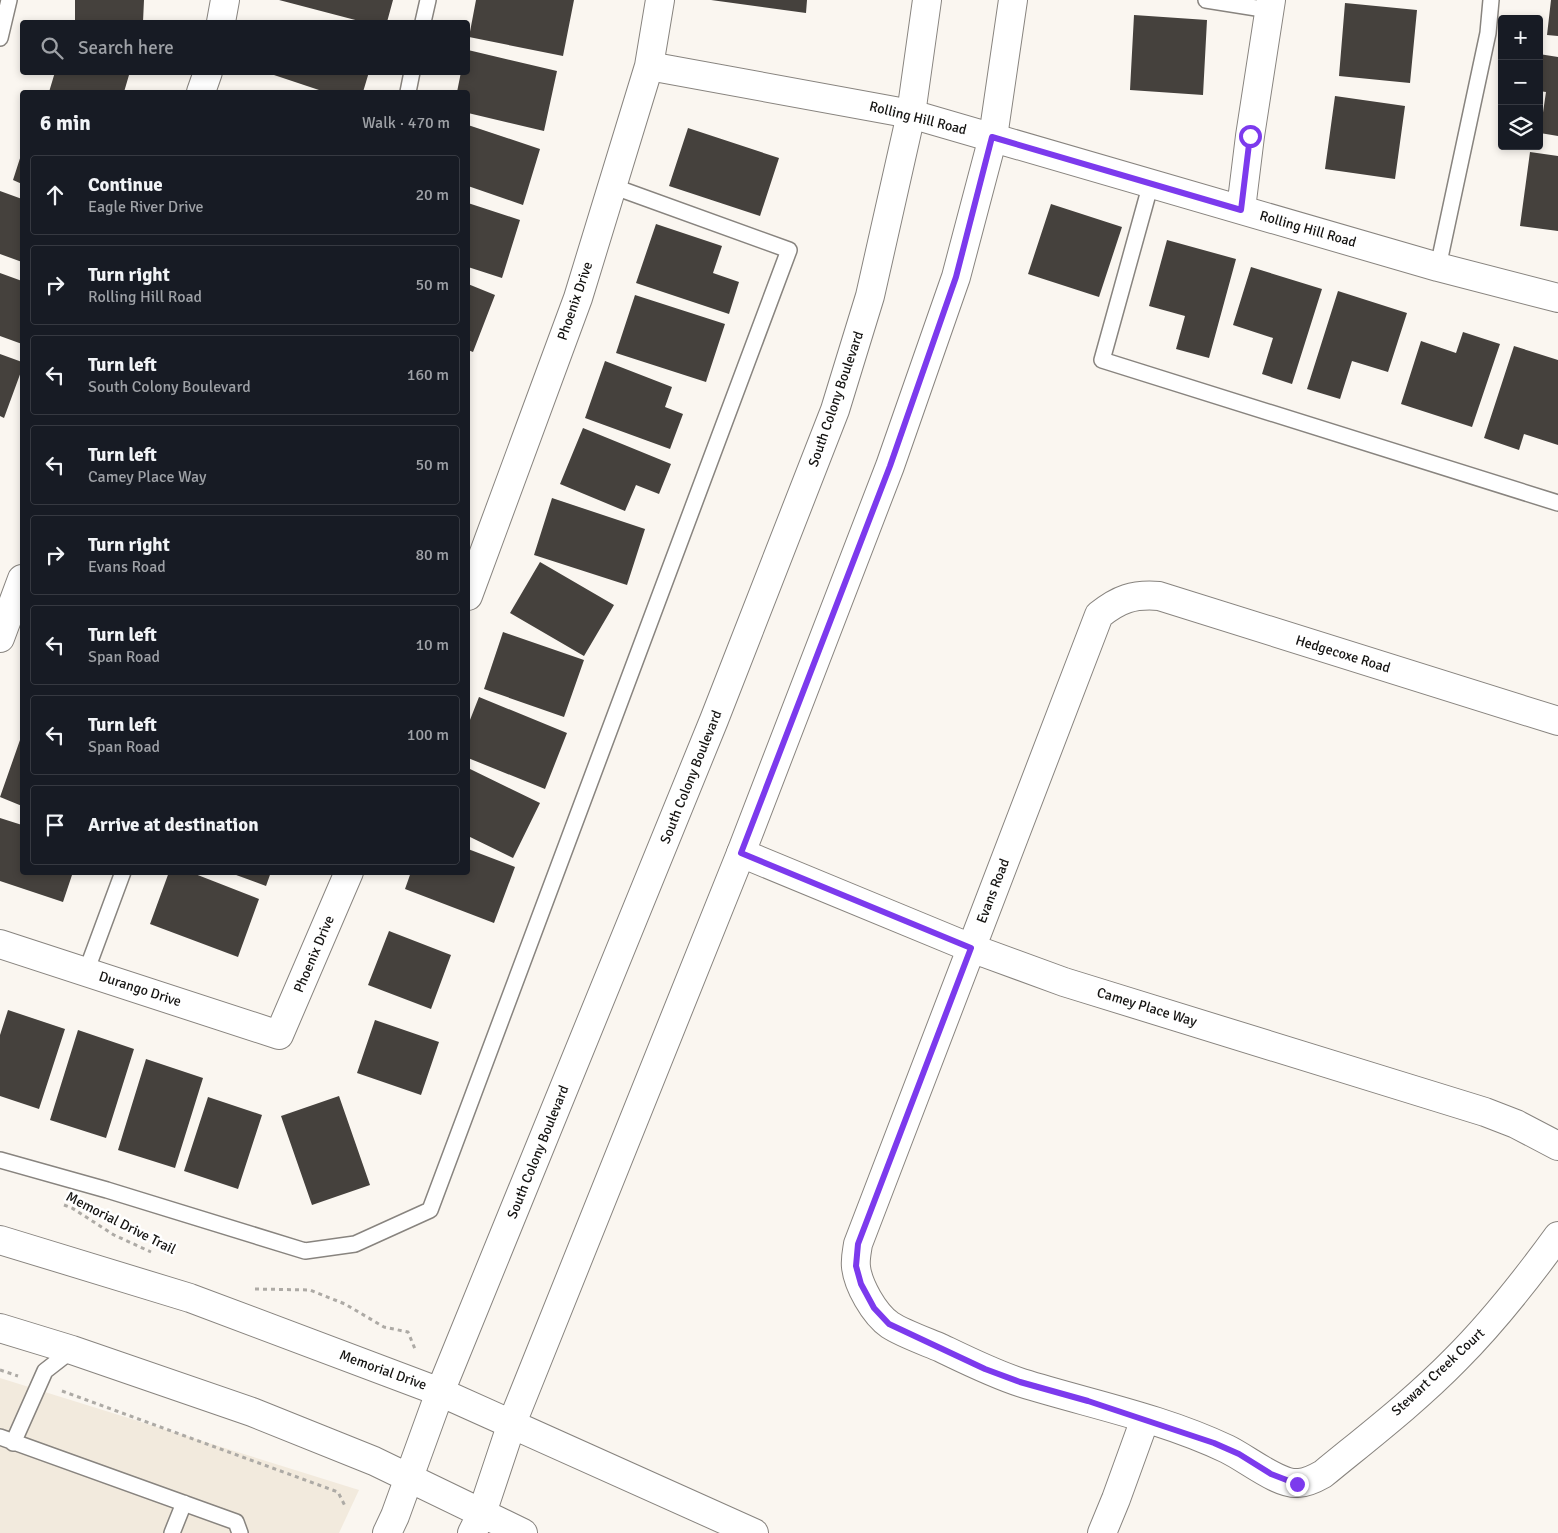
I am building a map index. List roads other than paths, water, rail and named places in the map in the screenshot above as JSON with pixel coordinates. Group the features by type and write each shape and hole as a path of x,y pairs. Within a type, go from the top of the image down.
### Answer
{"street":[{"path":"221,20 225,0"},
{"name":"Phoenix Drive","path":"470,591 578,298 649,66 660,0"},
{"name":"South Colony Boulevard","path":"388,1533 440,1392 714,720 835,410 868,308 911,114 928,0"},
{"path":"477,1523 512,1423 741,853 896,448 956,277 992,137 1013,0"},
{"path":"1241,210 1270,5"},
{"name":"Rolling Hill Road","path":"649,66 911,114 1438,267 1558,298"},
{"path":"202,90 207,75"},
{"path":"0,638 20,584"},
{"name":"Hedgecoxe Road","path":"1126,598 1144,595 1159,596 1558,721"},
{"name":"Evans Road","path":"1126,598 1111,605 1099,615 858,1244 856,1266 861,1284 874,1308 889,1324 985,1369 1020,1382 1145,1419 1214,1443 1239,1454 1271,1474 1297,1484"},
{"name":"Camey Place Way","path":"741,853 971,948 1064,982 1486,1112 1516,1124 1558,1146"},
{"name":"Phoenix Drive","path":"280,1035 348,875"},
{"name":"Durango Drive","path":"0,944 280,1035"},
{"name":"Stewart Creek Court","path":"1297,1484 1323,1474 1455,1360 1521,1287 1558,1236"},
{"name":"Memorial Drive","path":"0,1240 190,1298 440,1392 754,1533"},
{"path":"0,1328 72,1350 252,1412 374,1461 409,1478 477,1523 523,1533"},
{"path":"1102,1533 1145,1419"}],"lane":[{"path":"0,38 8,0"},
{"path":"423,20 428,0"},
{"path":"1206,0 1270,5"},
{"path":"1438,267 1488,33 1491,0"},
{"path":"408,90 411,75"},
{"path":"1151,183 1102,360 1558,503"},
{"path":"0,1160 107,1190 305,1251 355,1244 430,1210 789,250 612,186"},
{"path":"86,972 122,875"},
{"path":"72,1350 45,1371 7,1440 236,1522 240,1533"},
{"path":"172,1533 184,1503"}]}
